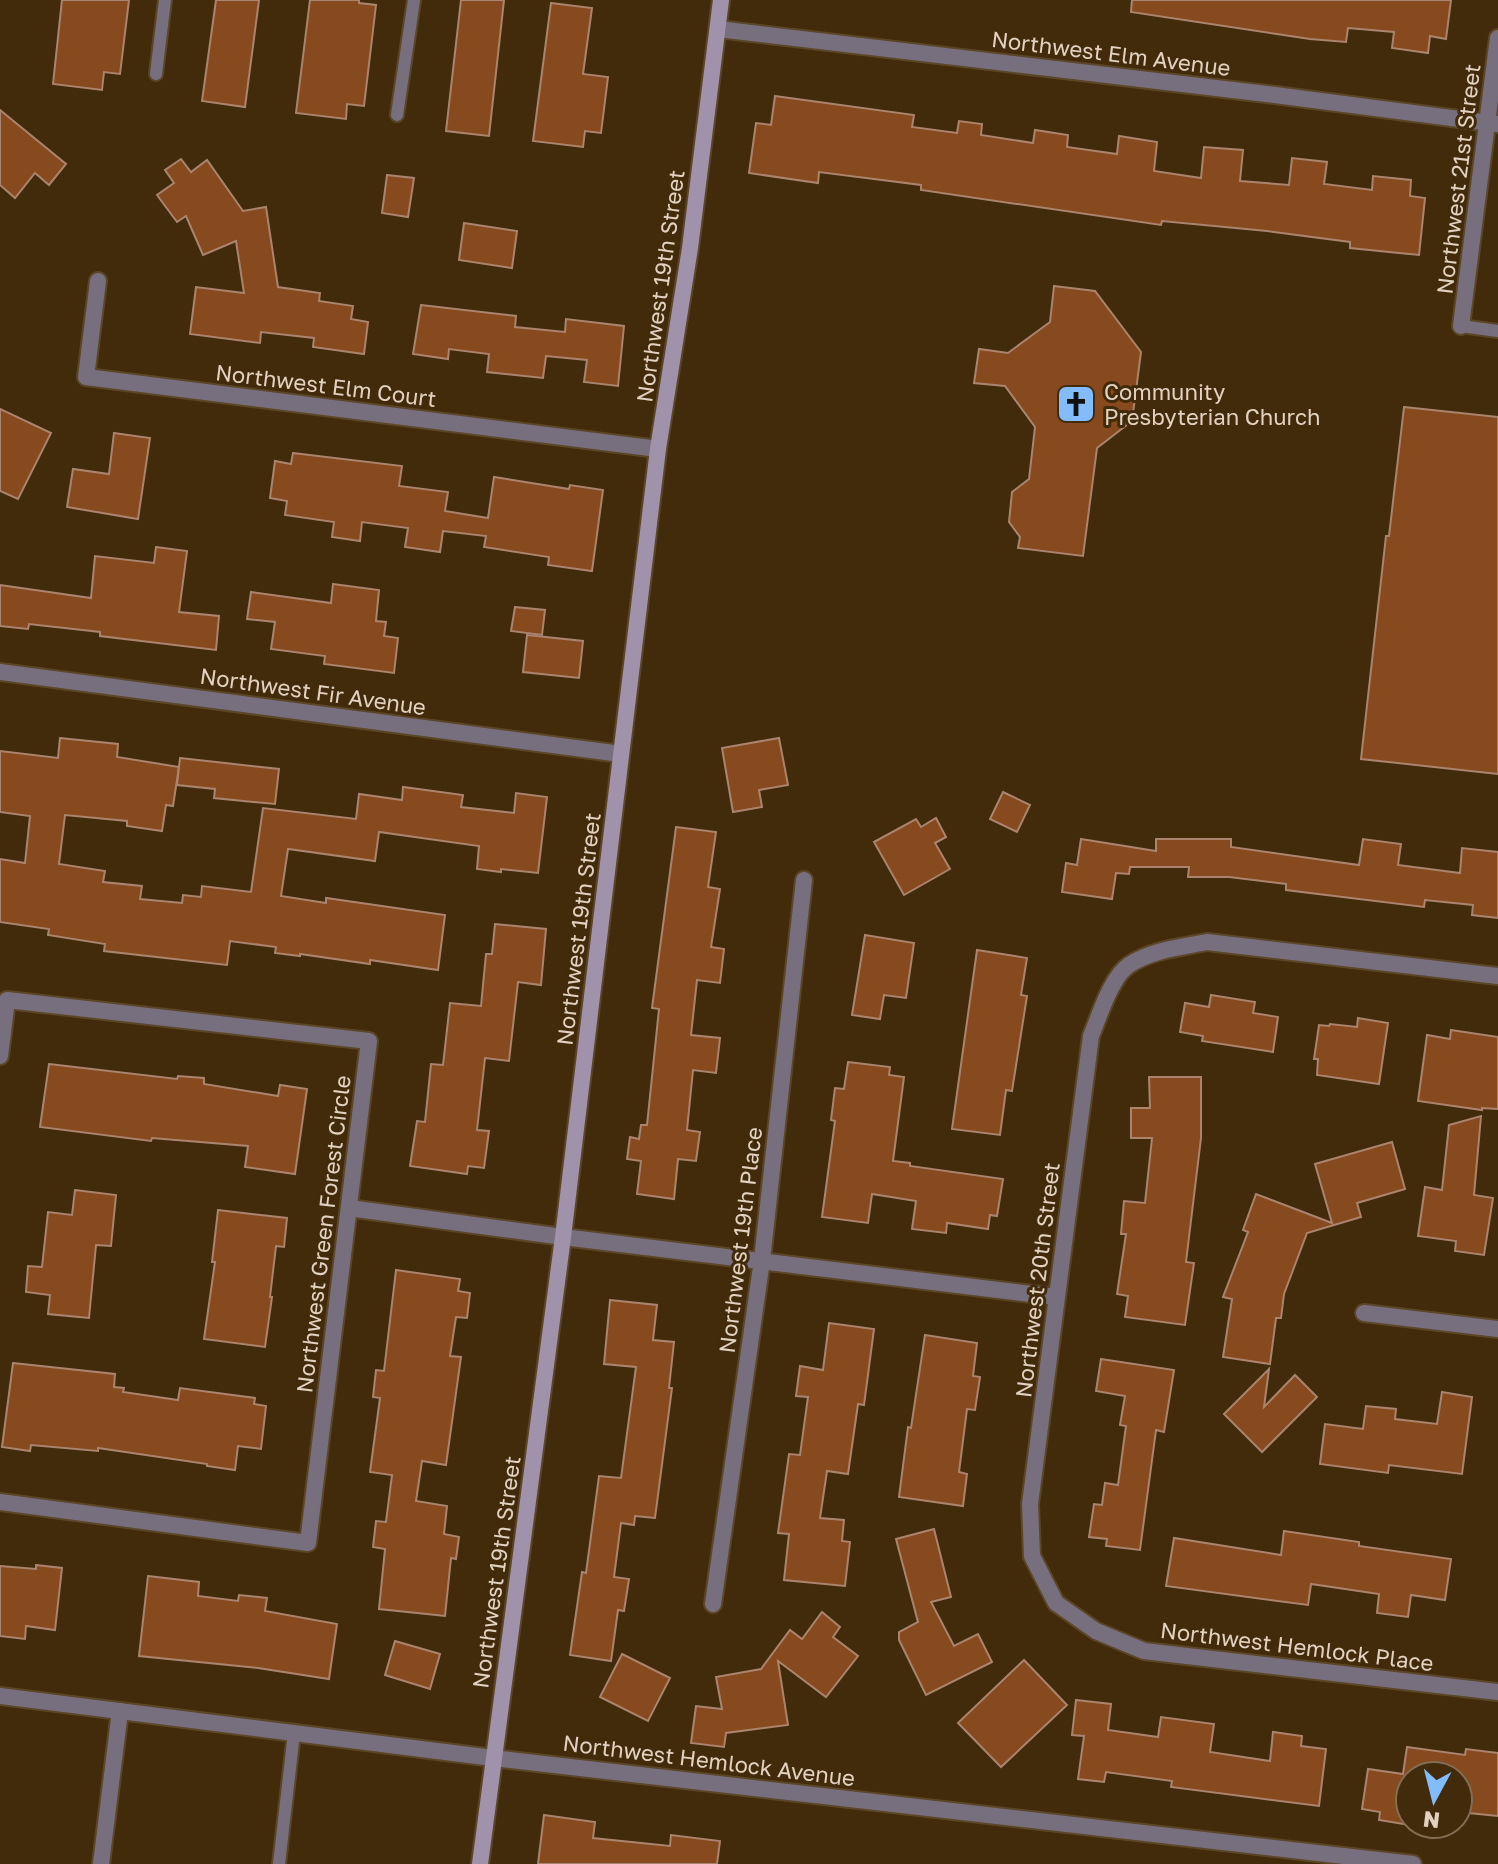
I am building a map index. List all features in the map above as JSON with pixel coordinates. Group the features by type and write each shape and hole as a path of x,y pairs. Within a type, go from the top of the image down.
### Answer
{"main road":[{"name":"Northwest 19th Street","path":"480,1864 563,1237 658,449 690,248 721,0"}],"street":[{"name":"Northwest Elm Avenue","path":"718,29 1493,123"},
{"name":"Northwest 21st Street","path":"1461,326 1493,123 1498,38"},
{"name":"Northwest Elm Court","path":"98,281 86,377 658,449"},
{"name":"Northwest Fir Avenue","path":"0,672 621,754"},
{"name":"Northwest 19th Place","path":"713,1604 762,1260 804,880"},
{"name":"Northwest 20th Street","path":"1056,1603 1032,1556 1030,1504 1091,1036 1106,998 1127,966 1166,950 1207,942 1498,976"},
{"name":"Northwest Green Forest Circle","path":"0,1056 7,1000 369,1041 308,1543 0,1502"},
{"path":"349,1208 1056,1297"},
{"path":"1364,1313 1498,1329"},
{"name":"Northwest Hemlock Place","path":"1056,1603 1096,1631 1144,1651 1498,1692"},
{"name":"Northwest Hemlock Avenue","path":"0,1696 493,1758 1413,1864"},
{"path":"101,1864 120,1711"}],"lane":[{"path":"156,74 165,0"},
{"path":"397,115 414,0"},
{"path":"1461,326 1498,331"},
{"path":"279,1864 294,1733"}],"building":[{"path":"62,0 129,0 120,74 104,72 102,90 53,84"},
{"path":"216,0 259,0 245,107 202,101"},
{"path":"310,0 359,0 359,3 376,5 364,106 347,104 346,119 296,113"},
{"path":"461,0 504,0 489,136 446,131"},
{"path":"1132,0 1451,0 1446,39 1430,36 1428,53 1392,48 1394,32 1348,28 1346,42 1310,39 1131,12"},
{"path":"551,3 592,8 583,74 608,77 601,133 585,131 583,147 533,141"},
{"path":"775,96 914,115 912,127 957,133 959,121 982,124 981,135 1033,143 1035,130 1068,135 1067,147 1117,154 1119,136 1157,142 1154,171 1201,178 1204,147 1243,150 1240,181 1289,185 1292,158 1327,162 1324,184 1372,190 1373,176 1411,180 1410,196 1425,198 1419,255 1350,248 1350,242 1267,231 1162,221 1161,225 921,190 921,185 819,172 818,183 749,173 756,123 771,125"},
{"path":"0,110 66,164 49,185 35,173 15,198 0,185"},
{"path":"181,159 191,172 207,160 243,211 266,207 278,287 320,293 319,301 353,306 351,319 368,322 364,354 313,347 314,338 261,332 260,343 190,334 196,287 244,293 236,241 203,255 186,216 177,222 157,195 174,183 165,170"},
{"path":"387,175 414,178 408,217 382,213"},
{"path":"464,223 517,231 512,268 459,260"},
{"name":"Community Presbyterian Church","path":"1054,286 1095,291 1141,352 1132,421 1097,448 1083,556 1018,548 1020,537 1009,522 1012,492 1029,479 1035,427 1005,386 974,383 979,349 1008,353 1050,322"},
{"path":"421,305 516,316 515,327 565,332 566,319 624,326 618,386 584,382 587,360 546,356 543,378 487,372 489,354 449,349 448,359 413,354"},
{"path":"1404,407 1498,417 1498,774 1361,759"},
{"path":"0,409 51,433 18,499 0,491"},
{"path":"114,433 150,438 138,519 67,507 73,469 109,474"},
{"path":"293,453 402,466 399,486 448,492 445,511 488,518 494,477 569,489 570,485 603,490 592,571 548,565 549,557 484,547 486,536 443,531 440,552 405,547 408,528 362,522 360,541 332,537 334,522 285,515 287,501 270,498 275,461 291,464"},
{"path":"156,547 187,551 179,612 219,616 216,650 29,624 28,629 0,626 0,585 91,598 95,556 154,563"},
{"path":"333,584 379,590 376,621 386,622 384,636 398,638 394,673 324,664 325,656 271,649 275,622 247,619 251,592 331,603"},
{"path":"515,607 545,610 542,635 511,631"},
{"path":"527,635 583,641 579,678 523,672"},
{"path":"60,738 118,744 117,757 179,767 173,806 166,805 162,831 127,826 127,821 65,815 59,864 105,871 103,882 142,886 140,899 182,903 183,895 201,897 202,886 251,892 263,808 356,819 359,794 402,800 403,787 463,795 461,807 514,813 516,793 547,797 538,873 477,869 479,846 379,832 375,861 288,849 281,896 326,903 326,898 445,915 438,970 370,960 370,964 275,953 276,947 230,941 227,965 104,951 105,944 48,935 49,929 0,922 0,859 25,863 30,816 0,812 0,751 58,758"},
{"path":"779,738 788,785 759,790 762,807 733,812 722,748"},
{"path":"180,758 279,769 275,804 214,798 215,789 177,785"},
{"path":"1003,792 1030,805 1017,832 990,819"},
{"path":"936,818 946,837 935,843 950,869 904,895 874,842 916,819 921,827"},
{"path":"676,827 716,832 708,887 720,889 711,947 724,949 720,983 697,980 691,1035 720,1038 716,1073 693,1070 687,1130 700,1132 696,1161 678,1159 674,1199 637,1194 641,1161 627,1159 630,1137 639,1139 641,1125 647,1125 659,1009 652,1008"},
{"path":"1081,839 1156,851 1156,839 1231,839 1231,847 1359,865 1363,839 1401,844 1398,865 1460,873 1462,848 1498,852 1498,918 1472,915 1473,905 1425,900 1424,907 1286,890 1286,884 1229,877 1188,877 1189,867 1130,867 1129,874 1116,873 1112,899 1062,892 1066,863 1077,865"},
{"path":"495,924 546,929 541,985 518,982 509,1061 485,1058 477,1130 489,1131 484,1168 468,1166 467,1174 410,1166 417,1121 425,1122 431,1064 443,1065 450,1003 481,1006 486,954 492,954"},
{"path":"865,935 914,943 906,998 884,995 880,1019 852,1015"},
{"path":"977,950 1027,958 1021,995 1027,996 1012,1091 1006,1090 1000,1135 952,1129"},
{"path":"1211,995 1255,1002 1253,1013 1278,1017 1273,1052 1202,1041 1203,1036 1180,1032 1185,1003 1209,1007"},
{"path":"1358,1018 1388,1023 1379,1084 1317,1075 1318,1059 1314,1059 1319,1025 1357,1027"},
{"path":"1451,1030 1498,1037 1498,1109 1482,1110 1418,1101 1427,1035 1450,1039"},
{"path":"848,1062 890,1067 889,1075 904,1077 893,1161 1003,1179 997,1216 990,1215 988,1229 947,1223 946,1233 912,1229 916,1201 872,1194 868,1223 822,1217 835,1121 831,1120 835,1088 844,1089"},
{"path":"49,1064 177,1079 178,1076 204,1078 204,1084 278,1096 280,1085 307,1089 295,1174 245,1167 248,1146 152,1138 151,1141 40,1127"},
{"path":"1149,1077 1201,1077 1201,1138 1186,1262 1194,1263 1185,1325 1125,1317 1128,1296 1117,1294 1126,1234 1121,1234 1124,1201 1145,1203 1152,1138 1131,1138 1131,1108 1150,1108"},
{"path":"1481,1116 1474,1195 1493,1198 1484,1255 1455,1251 1456,1241 1418,1236 1425,1187 1442,1190 1449,1125"},
{"path":"1392,1142 1405,1189 1357,1203 1361,1217 1307,1233 1284,1294 1281,1318 1276,1318 1270,1364 1223,1357 1232,1299 1223,1297 1248,1232 1243,1230 1256,1194 1332,1223 1315,1164"},
{"path":"75,1190 116,1195 111,1246 96,1245 89,1318 48,1314 50,1295 26,1292 28,1266 42,1267 48,1212 72,1215"},
{"path":"218,1210 287,1218 284,1247 276,1246 265,1347 204,1339 215,1262 212,1262"},
{"path":"396,1270 460,1279 458,1291 470,1293 467,1318 456,1317 450,1356 461,1357 446,1465 422,1461 416,1501 447,1506 444,1534 459,1537 456,1559 451,1558 445,1616 379,1609 385,1549 373,1547 376,1521 386,1522 392,1475 370,1472 380,1398 373,1397 376,1370 384,1371"},
{"path":"610,1300 657,1305 653,1340 674,1342 669,1388 672,1388 655,1518 635,1516 634,1525 621,1523 614,1577 629,1579 624,1611 618,1610 611,1661 570,1655 582,1572 586,1573 599,1476 621,1478 636,1367 604,1364"},
{"path":"829,1323 874,1329 864,1405 858,1404 848,1474 827,1471 820,1518 844,1520 842,1541 850,1542 845,1586 784,1580 789,1534 778,1533 789,1454 800,1455 808,1397 796,1396 800,1366 823,1370"},
{"path":"925,1335 977,1343 973,1376 980,1377 975,1410 967,1409 959,1472 967,1474 963,1506 899,1497"},
{"path":"1101,1359 1174,1370 1164,1432 1156,1430 1140,1550 1106,1546 1107,1539 1089,1537 1094,1504 1102,1505 1105,1483 1118,1485 1126,1426 1120,1425 1125,1396 1096,1391"},
{"path":"13,1363 115,1374 114,1387 124,1388 123,1392 178,1400 180,1388 255,1398 254,1404 266,1406 261,1449 238,1446 235,1470 98,1448 98,1451 31,1445 30,1451 2,1447"},
{"path":"1269,1369 1264,1407 1295,1375 1317,1397 1262,1452 1224,1414"},
{"path":"1442,1392 1472,1397 1462,1474 1389,1465 1388,1473 1320,1464 1325,1424 1363,1429 1366,1406 1396,1409 1395,1419 1437,1424"},
{"path":"934,1529 951,1597 931,1602 954,1646 978,1634 992,1662 926,1695 899,1640 899,1632 918,1622 896,1539"},
{"path":"1284,1531 1451,1559 1445,1600 1411,1595 1408,1617 1377,1613 1379,1594 1311,1584 1308,1605 1166,1586 1174,1538 1281,1555"},
{"path":"36,1565 62,1568 55,1630 26,1626 25,1639 0,1636 0,1566 36,1569"},
{"path":"148,1576 199,1582 198,1596 238,1601 239,1595 267,1598 265,1611 337,1624 329,1679 139,1656"},
{"path":"822,1612 840,1627 833,1637 858,1656 826,1697 778,1661 788,1725 726,1733 724,1747 691,1743 696,1706 722,1709 716,1677 761,1669 790,1630 802,1639"},
{"path":"395,1641 440,1654 430,1689 385,1675"},
{"path":"622,1654 670,1678 648,1721 600,1697"},
{"path":"1024,1660 1067,1705 1001,1767 958,1723"},
{"path":"1076,1700 1111,1704 1108,1730 1158,1737 1161,1717 1214,1724 1210,1752 1270,1761 1273,1732 1302,1736 1301,1746 1326,1749 1319,1806 1171,1787 1172,1781 1106,1772 1104,1782 1078,1779 1084,1736 1072,1735"},
{"path":"1407,1747 1465,1755 1466,1749 1498,1753 1498,1816 1474,1814 1474,1760 1405,1760"},
{"path":"1368,1769 1394,1773 1394,1822 1379,1820 1380,1812 1362,1809"},
{"path":"544,1815 595,1822 593,1838 670,1846 671,1835 720,1841 717,1864 538,1864"}],"place":[{"name":"Community Presbyterian Church","path":"1076,404"}]}
